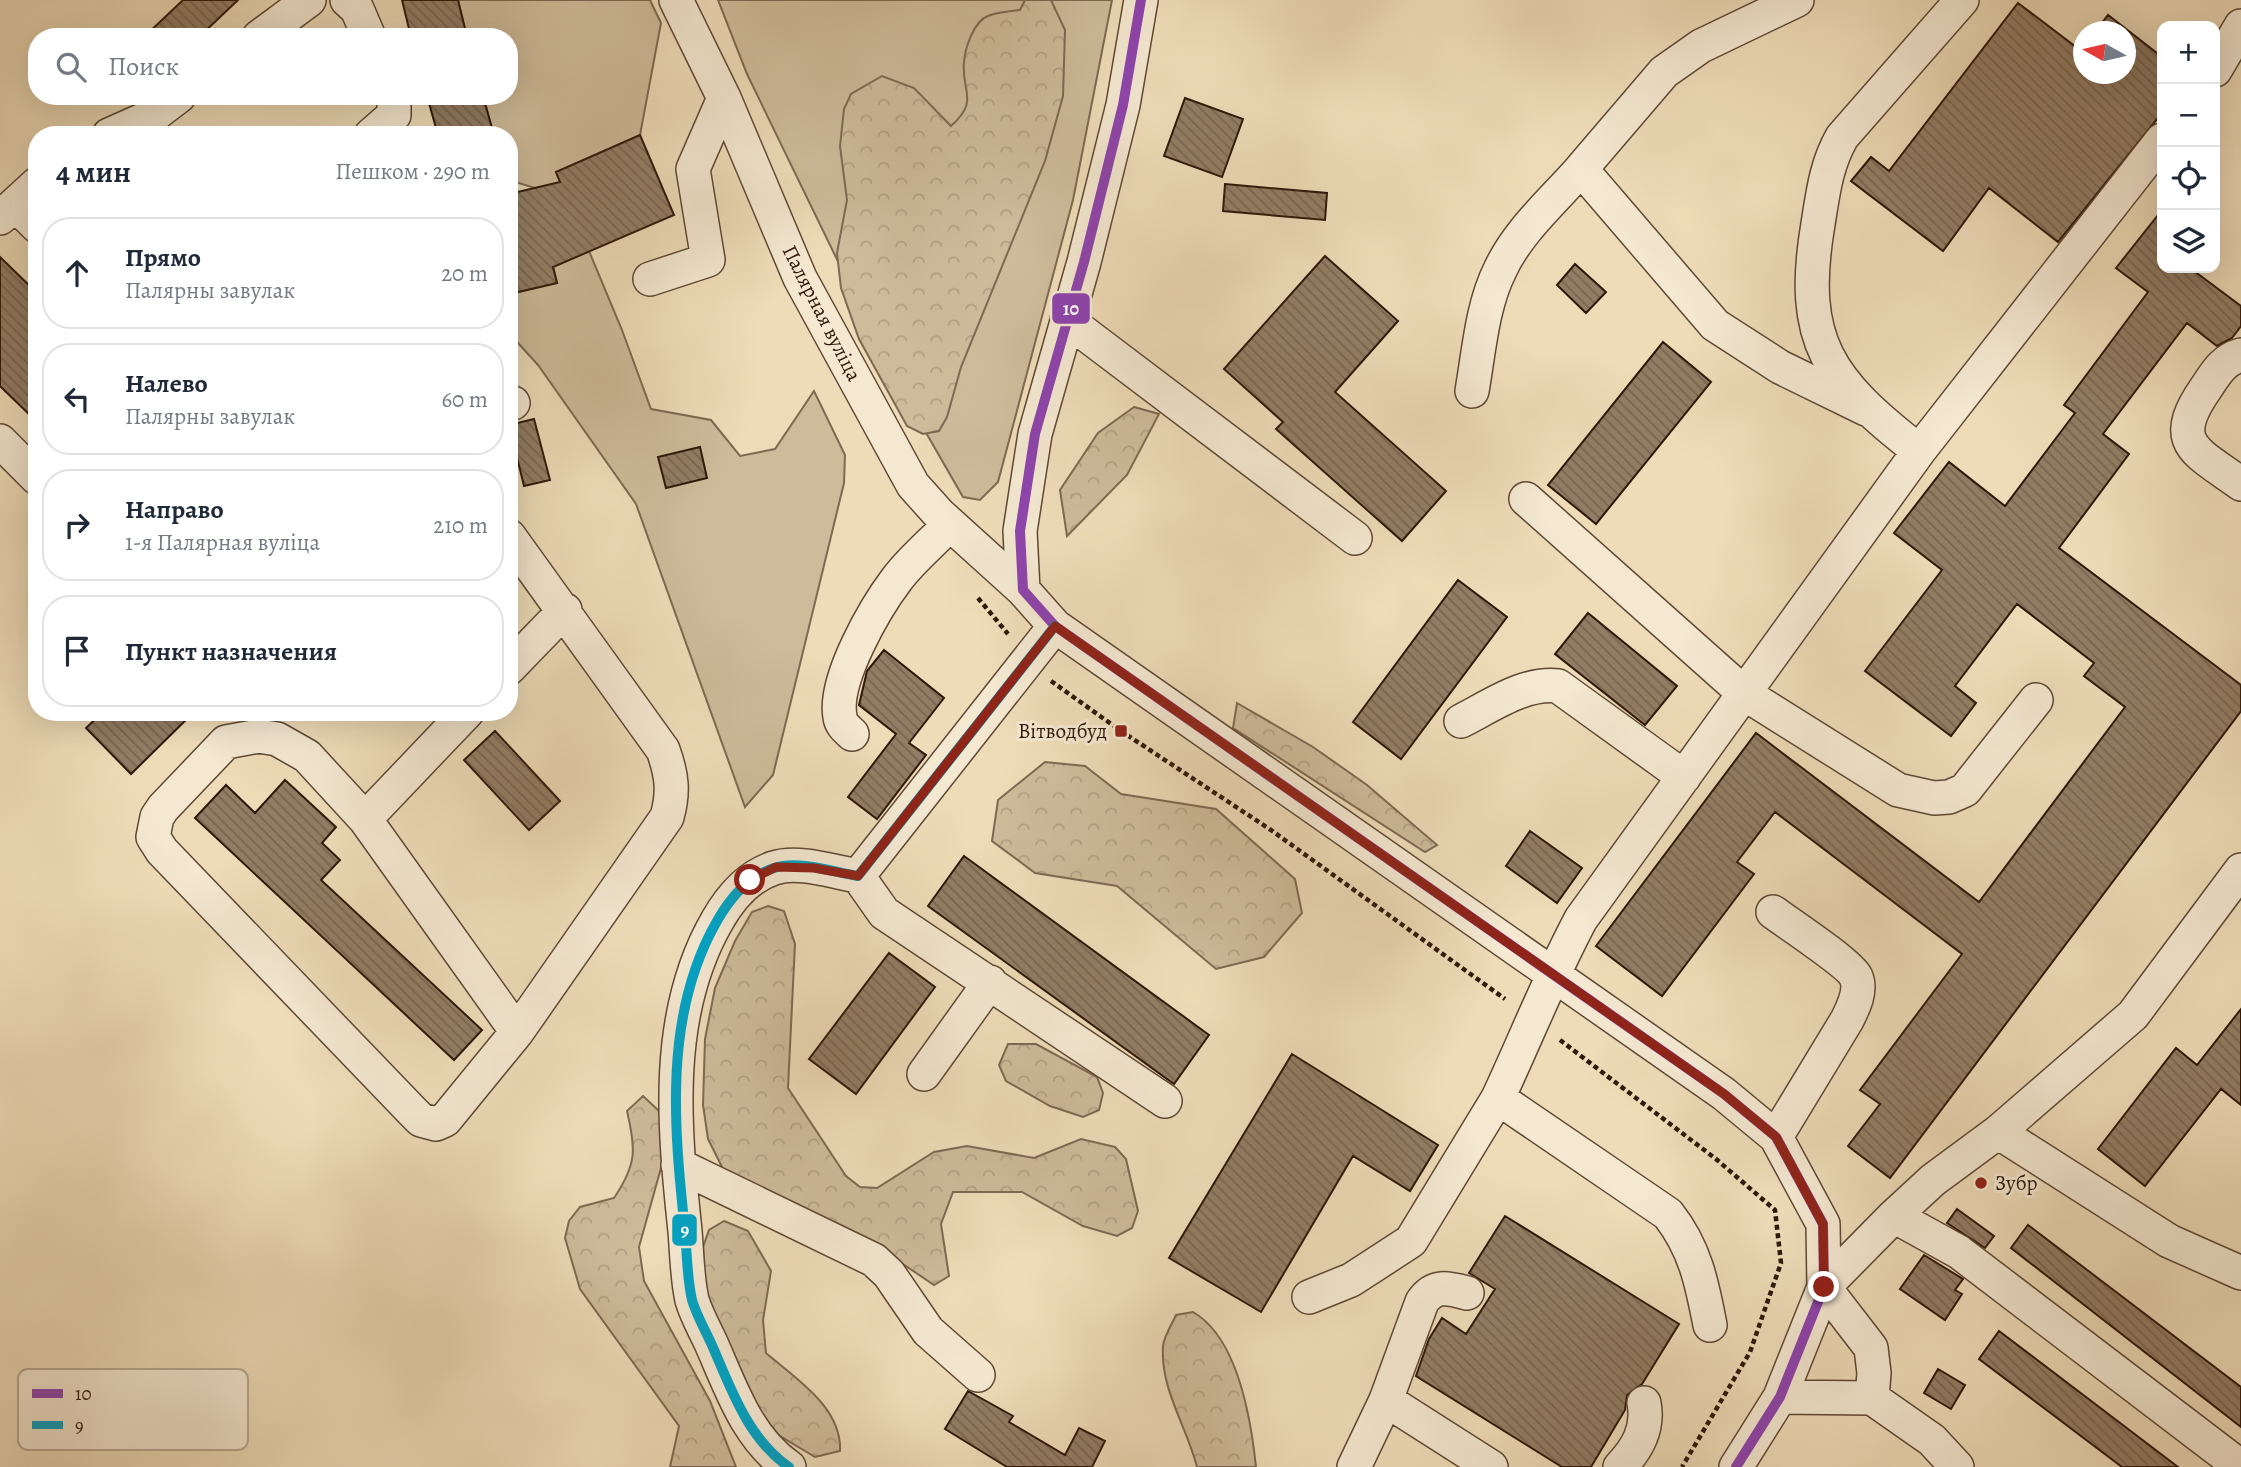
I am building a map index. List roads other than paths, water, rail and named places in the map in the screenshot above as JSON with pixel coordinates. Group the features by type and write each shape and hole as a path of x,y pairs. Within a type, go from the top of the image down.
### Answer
{"street":[{"path":"271,28 309,0"},
{"path":"347,0 357,9 365,28"},
{"name":"Палярная вуліца","path":"676,0 723,98 807,290 913,485 950,524 1023,590 1055,626 1724,1094 1776,1137"},
{"path":"1023,590 1020,531 1035,434 1122,105 1141,0"},
{"path":"1472,391 1484,323 1499,271 1517,240 1664,72 1701,46 1797,0"},
{"path":"1919,451 1866,409 1834,372 1812,316 1810,267 1828,163 1842,137 1962,0"},
{"path":"2220,62 2241,26"},
{"path":"650,279 708,260 693,169 723,98"},
{"path":"381,126 394,115 394,105"},
{"path":"136,126 169,115"},
{"path":"1309,1297 1350,1280 1411,1241 1498,1098 1535,1021 1551,975 1581,919 1919,451 2157,146"},
{"path":"1581,169 1715,325 1780,367 1866,409"},
{"path":"1067,320 1355,538"},
{"path":"2241,355 2222,365 2192,407 2186,429 2189,442 2196,451 2241,484"},
{"path":"1,445 28,470"},
{"path":"1527,499 1745,694 1898,790 1934,798 1949,797 1965,790 2036,700"},
{"path":"852,734 843,726 839,707 845,678 856,651 898,577 950,524"},
{"path":"517,1032 365,819 307,756 277,739 259,736 226,742 163,808 157,817 153,837 162,851 421,1120 436,1124 445,1119 517,1032 667,817 673,796 671,772 663,750 518,548"},
{"path":"518,659 565,610"},
{"path":"858,876 1055,626"},
{"path":"1461,721 1529,688 1545,685 1558,687 1684,777"},
{"path":"365,819 458,721"},
{"path":"789,1467 762,1443 742,1413 692,1301 678,1165 676,1079 684,1001 704,944 726,905 750,880 776,867 814,868 858,876 884,913 1165,1101"},
{"path":"1824,1287 1933,1180 1998,1132 2133,1015 2241,870"},
{"path":"1736,1467 1780,1397 1824,1287 1823,1224 1776,1137 1847,1020 1854,1006 1857,986 1851,971 1773,912"},
{"path":"924,1074 990,982"},
{"path":"1498,1098 1668,1214 1684,1234 1699,1269 1710,1325"},
{"path":"1998,1132 2169,1241 2241,1273"},
{"path":"678,1165 874,1260 889,1274 928,1331 978,1375"},
{"path":"1894,1216 1959,1252 2241,1467"},
{"path":"1824,1287 1871,1348 1874,1373 1872,1398"},
{"path":"1354,1467 1386,1400 1428,1293 1446,1288 1467,1293"},
{"path":"1780,1397 1872,1398 1932,1440 1957,1467"},
{"path":"1386,1400 1482,1464"},
{"path":"1620,1467 1640,1441 1646,1414 1644,1403"}],"place":[{"name":"Вітводбуд","path":"1121,731"},
{"name":"Зубр","path":"1981,1183"}]}
